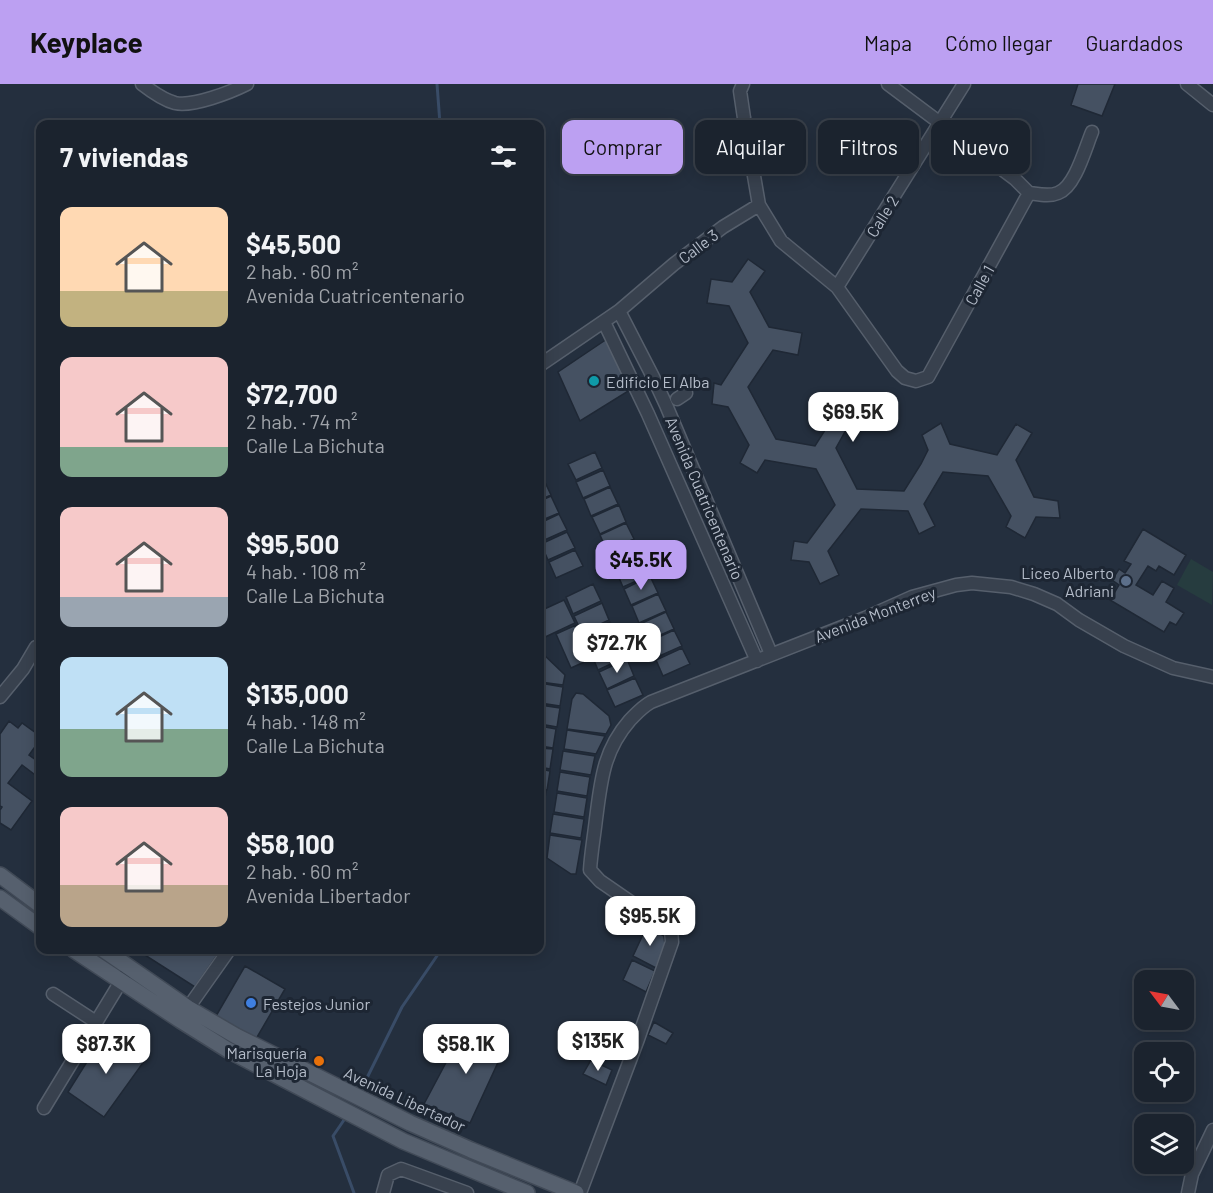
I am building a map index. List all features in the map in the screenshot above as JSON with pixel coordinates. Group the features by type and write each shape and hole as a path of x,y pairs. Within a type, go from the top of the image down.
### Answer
{"main road":[{"path":"0,875 36,902"},
{"path":"0,898 36,924"},
{"path":"80,954 228,1050 403,1141 525,1193"},
{"name":"Avenida Libertador","path":"110,954 188,1008 236,1036 410,1123 578,1193"}],"street":[{"path":"142,84 174,103 183,104 233,91 247,84"},
{"path":"743,84 740,91 759,205 781,240 837,287"},
{"path":"888,84 935,120"},
{"name":"Calle 2","path":"942,120 964,84"},
{"path":"1187,84 1213,105"},
{"path":"1007,174 1029,192 1056,194 1066,189 1074,176 1092,132"},
{"name":"Calle 2","path":"837,287 931,138"},
{"name":"Calle 1","path":"837,287 897,371 905,378 916,381 928,377 1029,192"},
{"name":"Calle 3","path":"544,362 619,311 674,264 723,227 759,205"},
{"name":"Avenida Cuatricentenario","path":"619,311 666,405 771,654"},
{"name":"Avenida Cuatricentenario","path":"604,322 648,414 757,661"},
{"name":"Avenida Monterrey","path":"578,1193 638,1039 672,942 671,930 600,881 590,870 600,785 606,760 616,738 642,707 912,597 972,583 1011,588 1034,594 1057,604 1079,620 1124,646 1173,668 1213,677"},
{"path":"0,697 23,669 36,647"},
{"path":"188,1008 226,954"},
{"path":"44,1108 129,968"},
{"path":"53,994 96,1022"},
{"path":"1188,1193 1192,1174 1213,1130"},
{"path":"383,1193 388,1175 402,1169 467,1193"}],"green space":[{"path":"1191,559 1213,572 1212,605 1177,585"}],"building":[{"path":"1078,84 1115,84 1102,116 1071,105"},
{"path":"748,259 765,271 750,292 769,327 802,333 798,355 773,350 748,387 776,439 815,446 832,419 847,428 836,448 857,489 904,491 928,450 922,435 941,423 950,444 997,455 1016,424 1032,433 1016,460 1034,497 1058,501 1060,518 1036,517 1025,538 1006,527 1011,516 988,476 943,472 924,504 935,526 919,534 908,511 861,509 828,551 839,575 820,584 809,562 791,560 794,541 807,543 835,505 816,469 765,460 757,473 740,463 749,445 728,407 712,404 714,383 721,385 748,343 729,306 707,303 711,279 732,282"},
{"name":"Edificio El Alba","path":"607,339 630,390 580,421 558,372"},
{"path":"595,452 602,468 576,480 568,464"},
{"path":"603,470 610,486 583,498 576,482"},
{"path":"544,480 551,495 544,498"},
{"path":"610,487 618,504 591,516 584,499"},
{"path":"551,496 559,513 544,519 544,499"},
{"path":"619,505 626,522 600,534 592,517"},
{"path":"559,514 567,530 544,540 544,521"},
{"path":"626,523 634,539 607,551 600,535"},
{"name":"Liceo Alberto Adriani","path":"1143,529 1186,555 1174,575 1159,566 1156,571 1148,566 1136,585 1153,595 1162,581 1174,588 1166,602 1184,613 1176,625 1170,622 1164,632 1110,600 1119,585 1112,580 1119,569 1125,573 1131,564 1124,561"},
{"path":"567,532 575,548 548,560 544,551 544,543"},
{"path":"634,541 642,557 615,569 608,553"},
{"path":"575,550 583,566 556,578 549,562"},
{"path":"642,559 650,575 623,587 616,571"},
{"path":"650,576 658,593 631,605 624,589"},
{"path":"593,584 601,601 573,614 566,597"},
{"path":"658,594 666,611 639,623 632,606"},
{"path":"564,600 575,623 544,638 544,609"},
{"path":"602,603 609,620 582,633 574,616"},
{"path":"666,612 674,629 647,641 640,624"},
{"path":"610,622 618,639 590,651 582,634"},
{"path":"576,625 591,659 571,668 556,634"},
{"path":"674,630 682,646 655,658 648,642"},
{"path":"618,640 626,657 598,670 591,653"},
{"path":"682,648 690,664 663,676 656,660"},
{"path":"544,655 565,675 563,685 544,683"},
{"path":"627,659 634,676 607,689 599,672"},
{"path":"635,678 643,695 615,707 607,690"},
{"path":"544,684 563,687 560,706 544,704"},
{"path":"576,693 583,694 609,716 611,725 606,734 567,729 572,699"},
{"path":"544,706 560,708 557,727 544,725"},
{"path":"9,721 18,728 22,723 36,733 36,750 34,748 29,755 36,760 36,776 22,765 8,783 32,801 11,830 0,823 2,807 0,806 0,734"},
{"path":"544,727 556,729 553,748 544,747"},
{"path":"567,730 605,736 596,754 564,749"},
{"path":"544,748 553,749 550,769 544,768"},
{"path":"563,751 595,756 591,775 560,770"},
{"path":"544,770 550,771 547,790 544,790"},
{"path":"560,772 590,777 587,796 557,791"},
{"path":"557,793 587,798 584,817 554,812"},
{"path":"553,814 584,819 581,838 550,833"},
{"path":"550,835 582,840 576,874 571,874 547,858"},
{"path":"647,926 664,936 665,945 656,968 633,956"},
{"path":"143,954 218,954 195,987"},
{"path":"632,960 655,971 646,992 623,980"},
{"name":"Festejos Junior","path":"245,966 285,989 256,1039 216,1016"},
{"path":"654,1022 673,1033 666,1044 648,1035"},
{"path":"466,1025 506,1045 470,1123 424,1104"},
{"path":"105,1033 145,1060 104,1117 68,1092"},
{"path":"591,1060 612,1070 606,1085 583,1074"}],"waterway":[{"path":"437,84 440,120"},
{"path":"360,1092 402,1007 438,954"},
{"path":"344,1120 333,1136 354,1193"}],"place":[{"name":"Edificio El Alba","path":"594,381"},
{"name":"Liceo Alberto Adriani","path":"1126,581"},
{"name":"Festejos Junior","path":"251,1003"},
{"name":"Marisquería La Hoja","path":"319,1061"}]}
